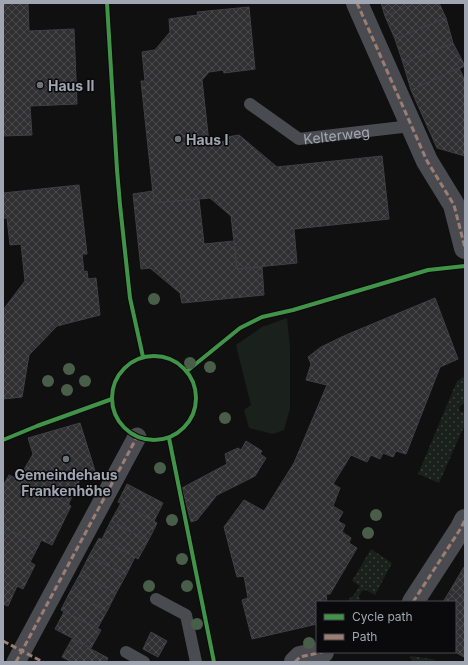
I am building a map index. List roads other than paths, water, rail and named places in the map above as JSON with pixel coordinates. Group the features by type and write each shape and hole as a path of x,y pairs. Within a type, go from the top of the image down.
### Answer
{"street":[{"path":"357,3 410,126 427,161 459,207 465,248"},
{"path":"19,657 137,437"},
{"path":"414,601 465,520"},
{"path":"295,662 300,657 318,653"}],"lane":[{"name":"Kelterweg","path":"250,104 299,139 410,126"},
{"path":"156,599 186,615 196,662"},
{"path":"126,652 144,662"}],"place":[{"name":"Haus II","path":"40,85"},
{"name":"Haus I","path":"178,139"},
{"name":"Gemeindehaus Frankenhöhe","path":"66,459"}]}
